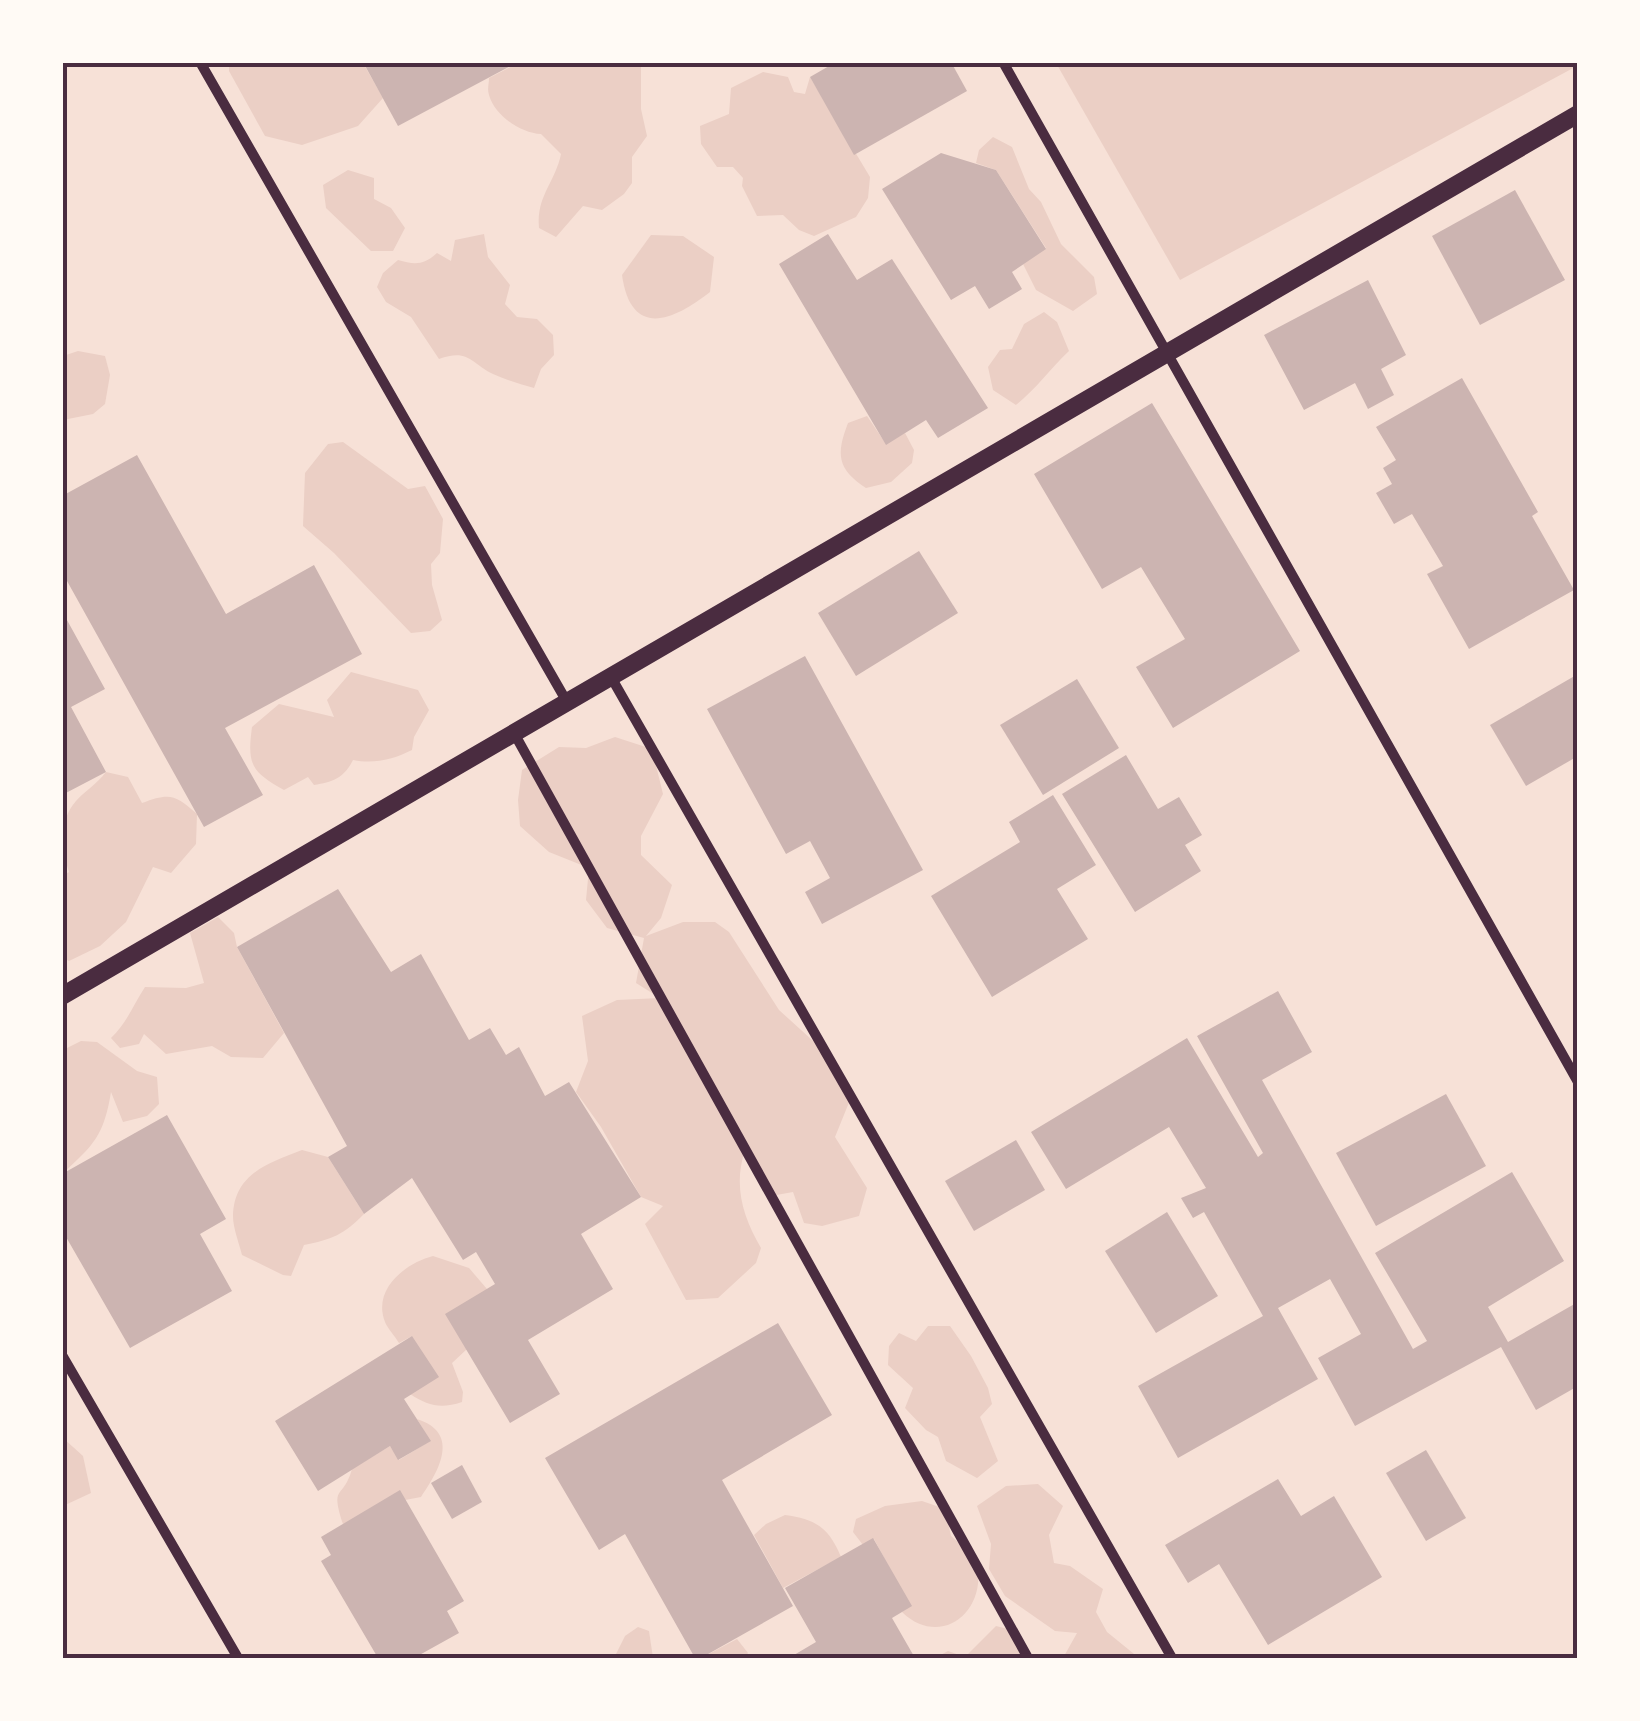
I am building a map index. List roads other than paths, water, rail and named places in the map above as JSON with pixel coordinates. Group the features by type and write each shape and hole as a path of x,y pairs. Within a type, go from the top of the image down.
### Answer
{"street":[{"path":"200,62 567,702"},
{"path":"1003,62 1578,1082"},
{"path":"62,996 1578,114"},
{"path":"611,677 1172,1658"},
{"path":"514,733 1028,1658"},
{"path":"62,1355 238,1658"}]}
